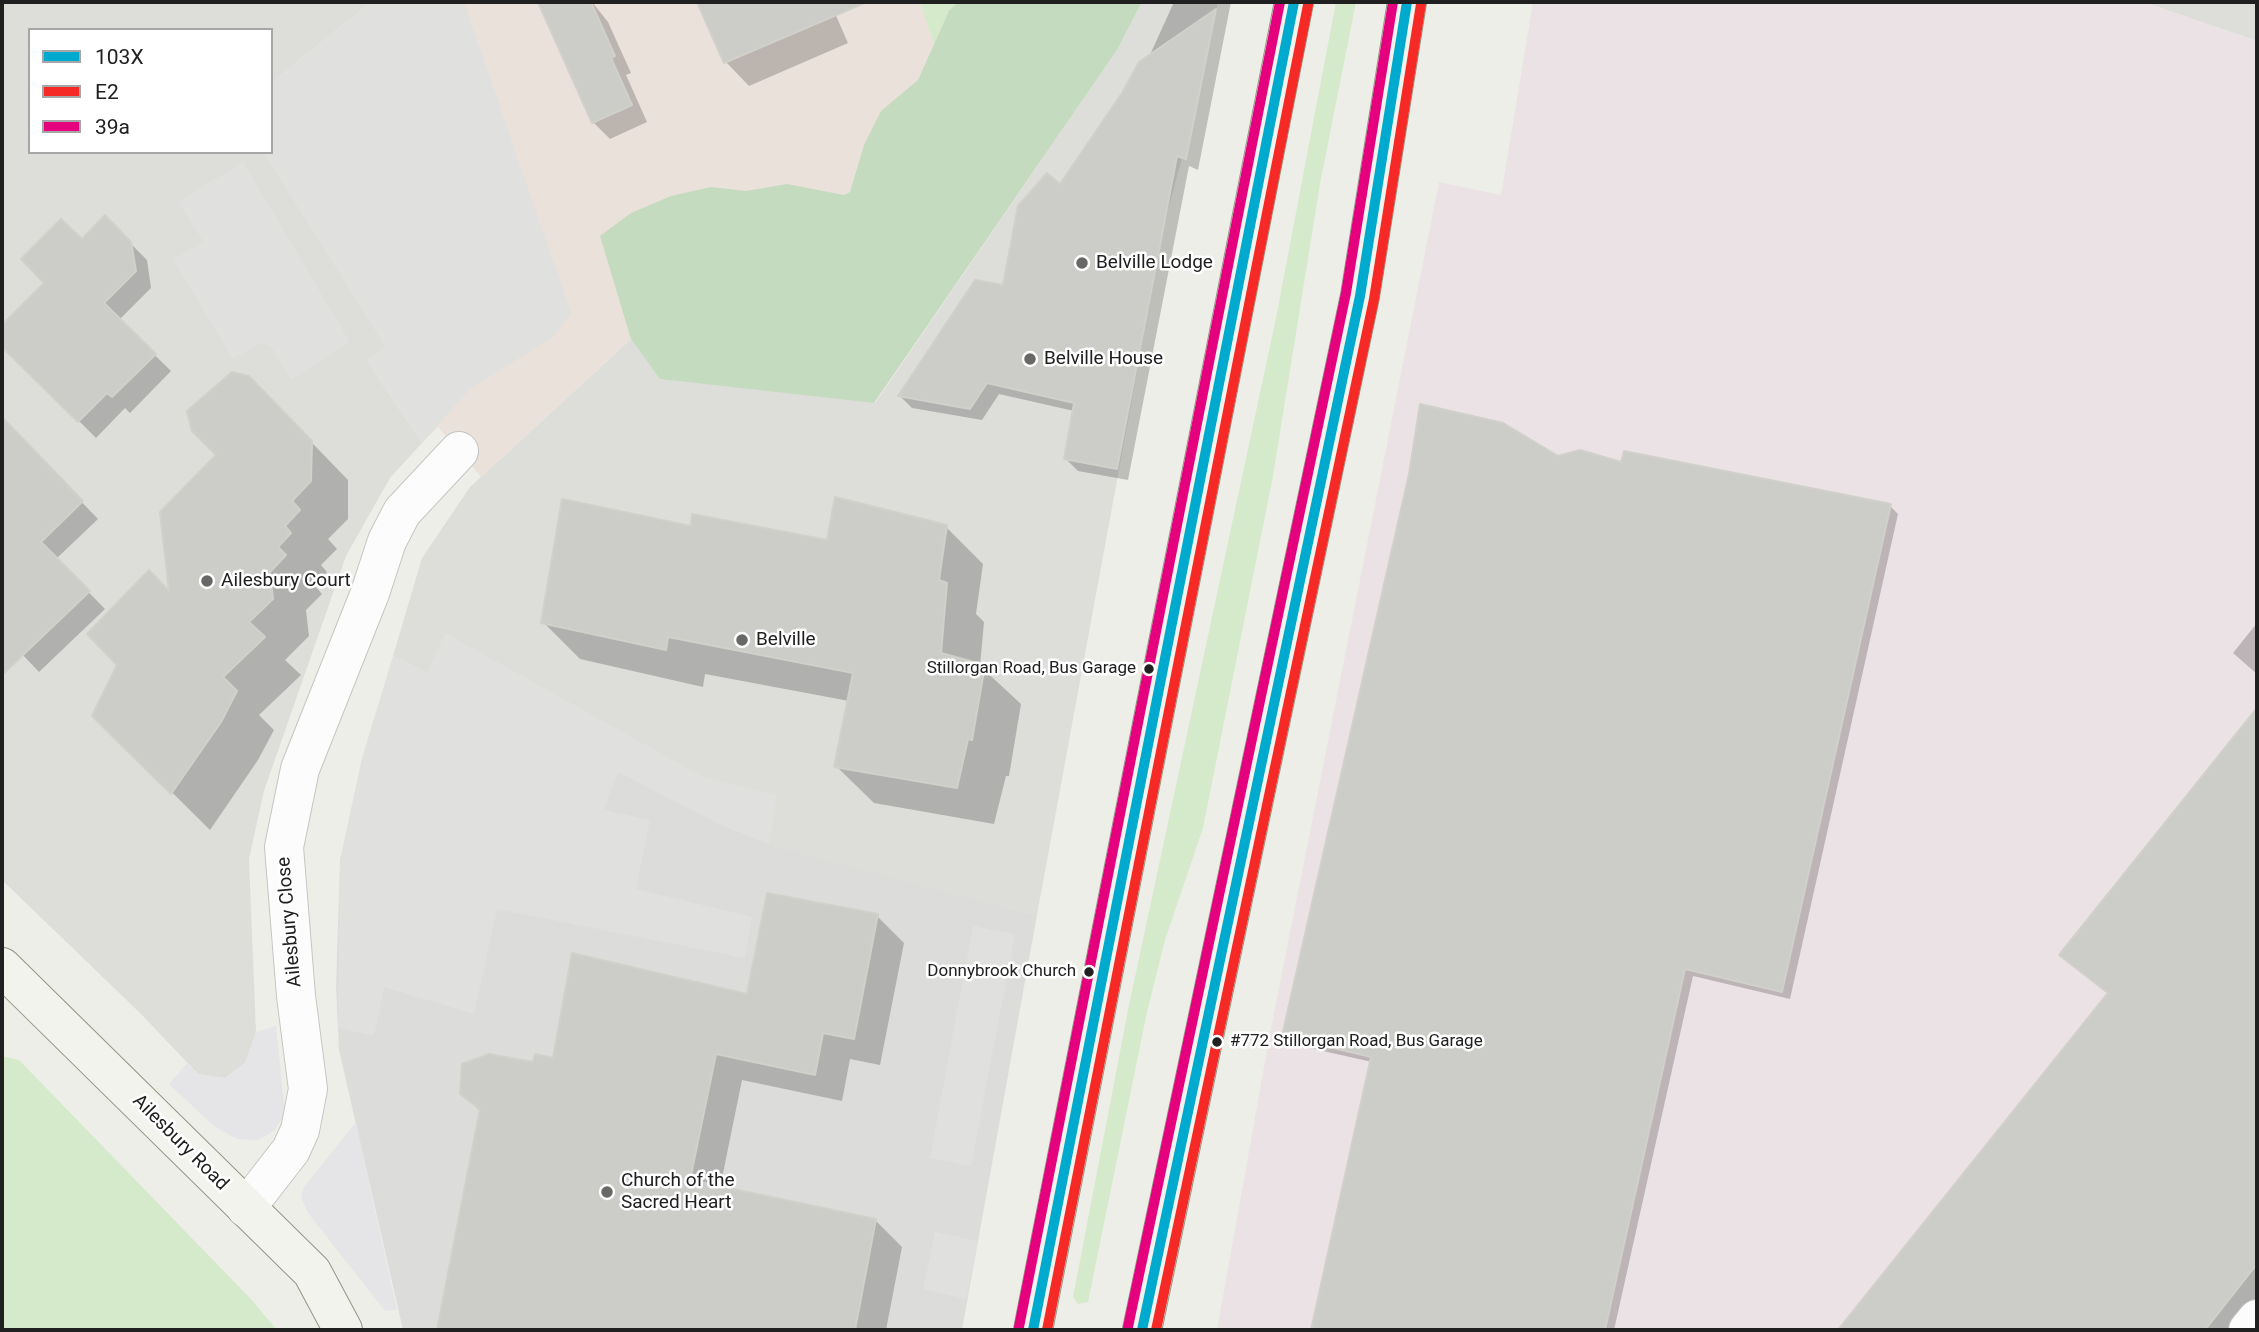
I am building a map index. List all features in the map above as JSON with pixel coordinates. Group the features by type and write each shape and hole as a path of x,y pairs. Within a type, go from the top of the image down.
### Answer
{"main road":[{"path":"1033,1330 1294,2"},
{"path":"1142,1330 1360,296 1407,2"},
{"name":"Ailesbury Road","path":"2,967 313,1272 343,1330"}],"street":[{"name":"Ailesbury Close","path":"246,1208 291,1150 300,1130 308,1089 296,996 284,847 300,769 370,593 387,541 402,512 459,451"},
{"path":"2248,1330 2257,1319"}],"shaded area":[{"path":"2,2 371,2 273,81 273,28 28,28 28,154 265,154 386,346 367,360 422,443 390,478 346,556 264,791 249,859 256,1032 245,1063 225,1078 198,1074 141,1014 2,880"},
{"path":"371,2 1142,2 1117,50 874,403 660,379 631,339 481,477 438,427 422,443 367,360 385,346 265,154 273,154 273,81"},
{"path":"371,2 464,2 571,313 554,336 469,390 422,443 367,360 385,346 265,154 273,154 273,81"},
{"path":"1142,2 1218,2 1186,159 1182,158 1164,225 1037,915 769,844 720,824 393,656 422,558 470,487 631,339 875,403 1117,50"},
{"path":"1533,2 2143,2 2257,41 2257,1264 2205,1330 1217,1330 1271,1028 1439,182 1501,195"},
{"path":"2143,2 2257,2 2257,41"},
{"path":"243,162 350,342 291,380 272,348 261,343 233,359 173,260 203,241 178,202"},
{"path":"445,633 705,778 777,795 769,844 719,824 618,772 604,810 650,820 636,889 752,917 745,958 497,909 474,1014 384,987 374,1036 338,1028 340,860 362,758 393,656 427,673"},
{"name":"Church of the Sacred Heart","path":"374,718 570,746 720,824 770,844 1037,915 962,1330 403,1330 339,1050 336,987 340,860"},
{"path":"973,926 1015,934 971,1166 930,1158"},
{"path":"276,1026 285,1114 274,1131 258,1140 237,1139 215,1127 169,1084 187,1063 198,1074 225,1078 245,1063 256,1032"},
{"path":"356,1122 397,1310 385,1311 308,1213 301,1197 304,1187"},
{"path":"935,1232 978,1241 966,1299 923,1289"},
{"path":"2257,1264 2257,1330 2205,1330"}],"green space":[{"path":"920,2 958,2 949,11 934,43"},
{"path":"958,2 1142,2 1117,50 874,403 660,379 631,339 600,236 631,213 671,196 711,187 746,191 787,184 844,195 850,192 864,145 881,111 918,80 949,11"},
{"path":"1336,2 1356,2 1320,184 1273,476 1203,828 1165,940 1147,1012 1088,1302 1078,1304 1073,1297 1129,1005 1276,318"},
{"path":"2,1056 19,1060 250,1298 277,1330 2,1330"}],"building":[{"path":"538,2 591,2 615,56 611,58 632,105 592,123"},
{"path":"697,2 867,2 724,63"},
{"path":"1216,9 1186,159 1177,156 1117,469 1064,459 1074,403 987,383 970,409 898,396 975,280 1003,285 1018,206 1047,173 1060,184 1122,93 1139,62"},
{"path":"105,215 131,242 136,271 104,303 156,354 112,397 107,393 78,422 2,347 2,325 44,283 21,259 61,219 82,239"},
{"name":"Ailesbury Court","path":"232,372 249,376 312,441 311,481 292,501 300,510 285,526 291,533 278,547 286,555 270,572 273,599 249,622 265,637 223,677 237,691 221,722 171,794 92,716 117,665 87,634 149,570 169,591 160,512 216,455 192,431 187,411"},
{"path":"1420,404 1503,423 1558,456 1580,450 1621,462 1624,451 1891,504 1782,992 1685,969 1605,1330 1311,1330 1371,1057 1282,1036 1409,474"},
{"path":"2,417 83,501 41,542 90,591 2,675"},
{"name":"Belville","path":"835,497 947,525 939,580 947,583 941,653 985,665 972,740 968,739 957,788 834,767 853,673 668,637 666,650 541,623 562,499 691,526 692,514 827,540"},
{"path":"2257,708 2257,1264 2205,1330 1838,1330 2108,993 2059,955"},
{"name":"Church of the Sacred Heart","path":"767,893 878,914 854,1039 823,1033 815,1075 716,1054 690,1180 876,1219 855,1330 437,1330 480,1109 460,1094 462,1064 489,1054 533,1062 535,1054 553,1058 572,953 747,994"}],"transit line":[{"name":"39a","path":"1019,1327 1280,2"},
{"name":"103X","path":"1033,1330 1294,2"},
{"name":"39a","path":"1128,1327 1346,293 1393,2"},
{"name":"103X","path":"1142,1330 1360,296 1407,2"},
{"name":"E2","path":"1156,1330 1374,299 1421,4"},
{"name":"E2","path":"1047,1330 1308,5"}],"place":[{"name":"Belville Lodge","path":"1082,263"},
{"name":"Belville House","path":"1030,359"},
{"name":"Ailesbury Court","path":"207,581"},
{"name":"Belville","path":"742,640"},
{"name":"Stillorgan Road, Bus Garage","path":"1149,669"},
{"name":"Donnybrook Church","path":"1089,972"},
{"name":"#772 Stillorgan Road, Bus Garage","path":"1217,1042"},
{"name":"Church of the Sacred Heart","path":"607,1192"}]}
